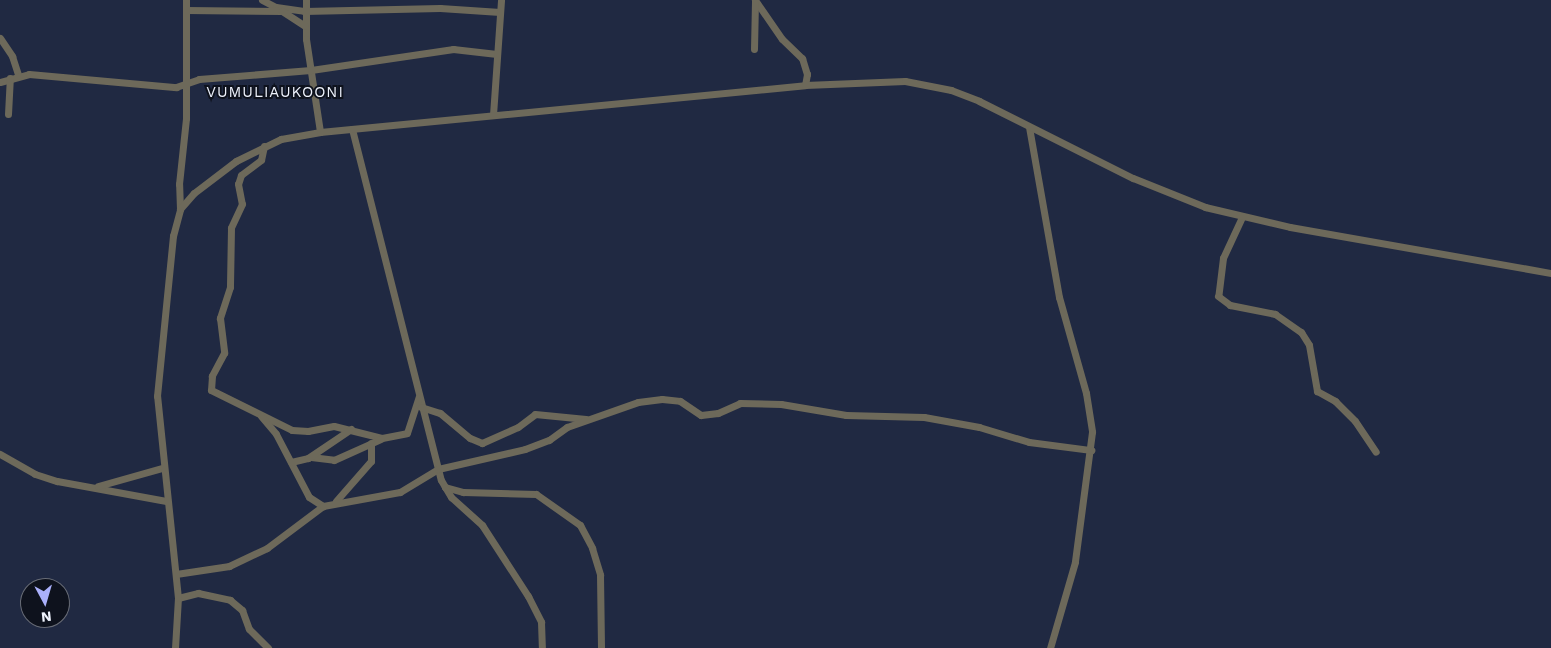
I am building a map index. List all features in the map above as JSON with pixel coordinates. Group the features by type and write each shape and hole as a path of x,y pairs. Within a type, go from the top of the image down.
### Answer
{"street":[{"path":"174,648 178,598 162,468 157,396 169,260 180,209 186,85 186,0"},
{"path":"262,0 276,7 304,11 440,8 500,12"},
{"path":"306,0 304,11 305,26 320,132"},
{"path":"493,115 501,0"},
{"path":"754,49 755,0"},
{"path":"755,0 782,39 802,58 807,74 805,85"},
{"path":"186,10 282,11 305,26"},
{"path":"0,38 12,56 18,75"},
{"path":"0,82 18,75 165,87 186,85 206,78 310,70 453,50 497,54"},
{"path":"8,114 10,78"},
{"path":"180,209 211,178 264,146 286,138 320,132 493,115 805,85 880,80 922,83 965,95 1169,194 1242,217 1551,273"},
{"path":"1029,127 1059,297 1090,418 1091,450 1075,562 1050,648"},
{"path":"352,129 438,469 451,497 482,525 503,561 528,596 541,622 542,648"},
{"path":"264,146 261,160 240,176 238,184 242,202 231,228 230,287 220,318 224,353 211,387 219,397 300,432 322,427 351,429 382,438"},
{"path":"1242,217 1223,258 1218,296 1230,305 1275,314 1301,332 1309,345 1317,391 1335,401 1355,421 1376,452"},
{"path":"310,457 334,460 382,438 406,433 419,397"},
{"path":"176,574 229,566 267,548 323,506 336,501 400,492 416,485 438,469 525,449 567,427 596,419 638,402 662,399 680,401 701,415 718,413 740,403 808,408 823,414 929,418 979,427 1029,442 1091,450"},
{"path":"421,407 440,413 470,438 482,443 518,427 535,414 596,419"},
{"path":"259,414 276,434 309,497 323,506"},
{"path":"291,462 310,457 351,429"},
{"path":"336,501 371,461 371,443"},
{"path":"0,454 35,474 66,483 166,501"},
{"path":"95,487 162,468"},
{"path":"445,487 481,494 531,493 580,525 592,548 599,570 601,648"},
{"path":"178,598 198,594 230,600 242,610 249,630 268,648"}],"district":[{"name":"VUMULIAUKOONI","path":"275,93"}]}
